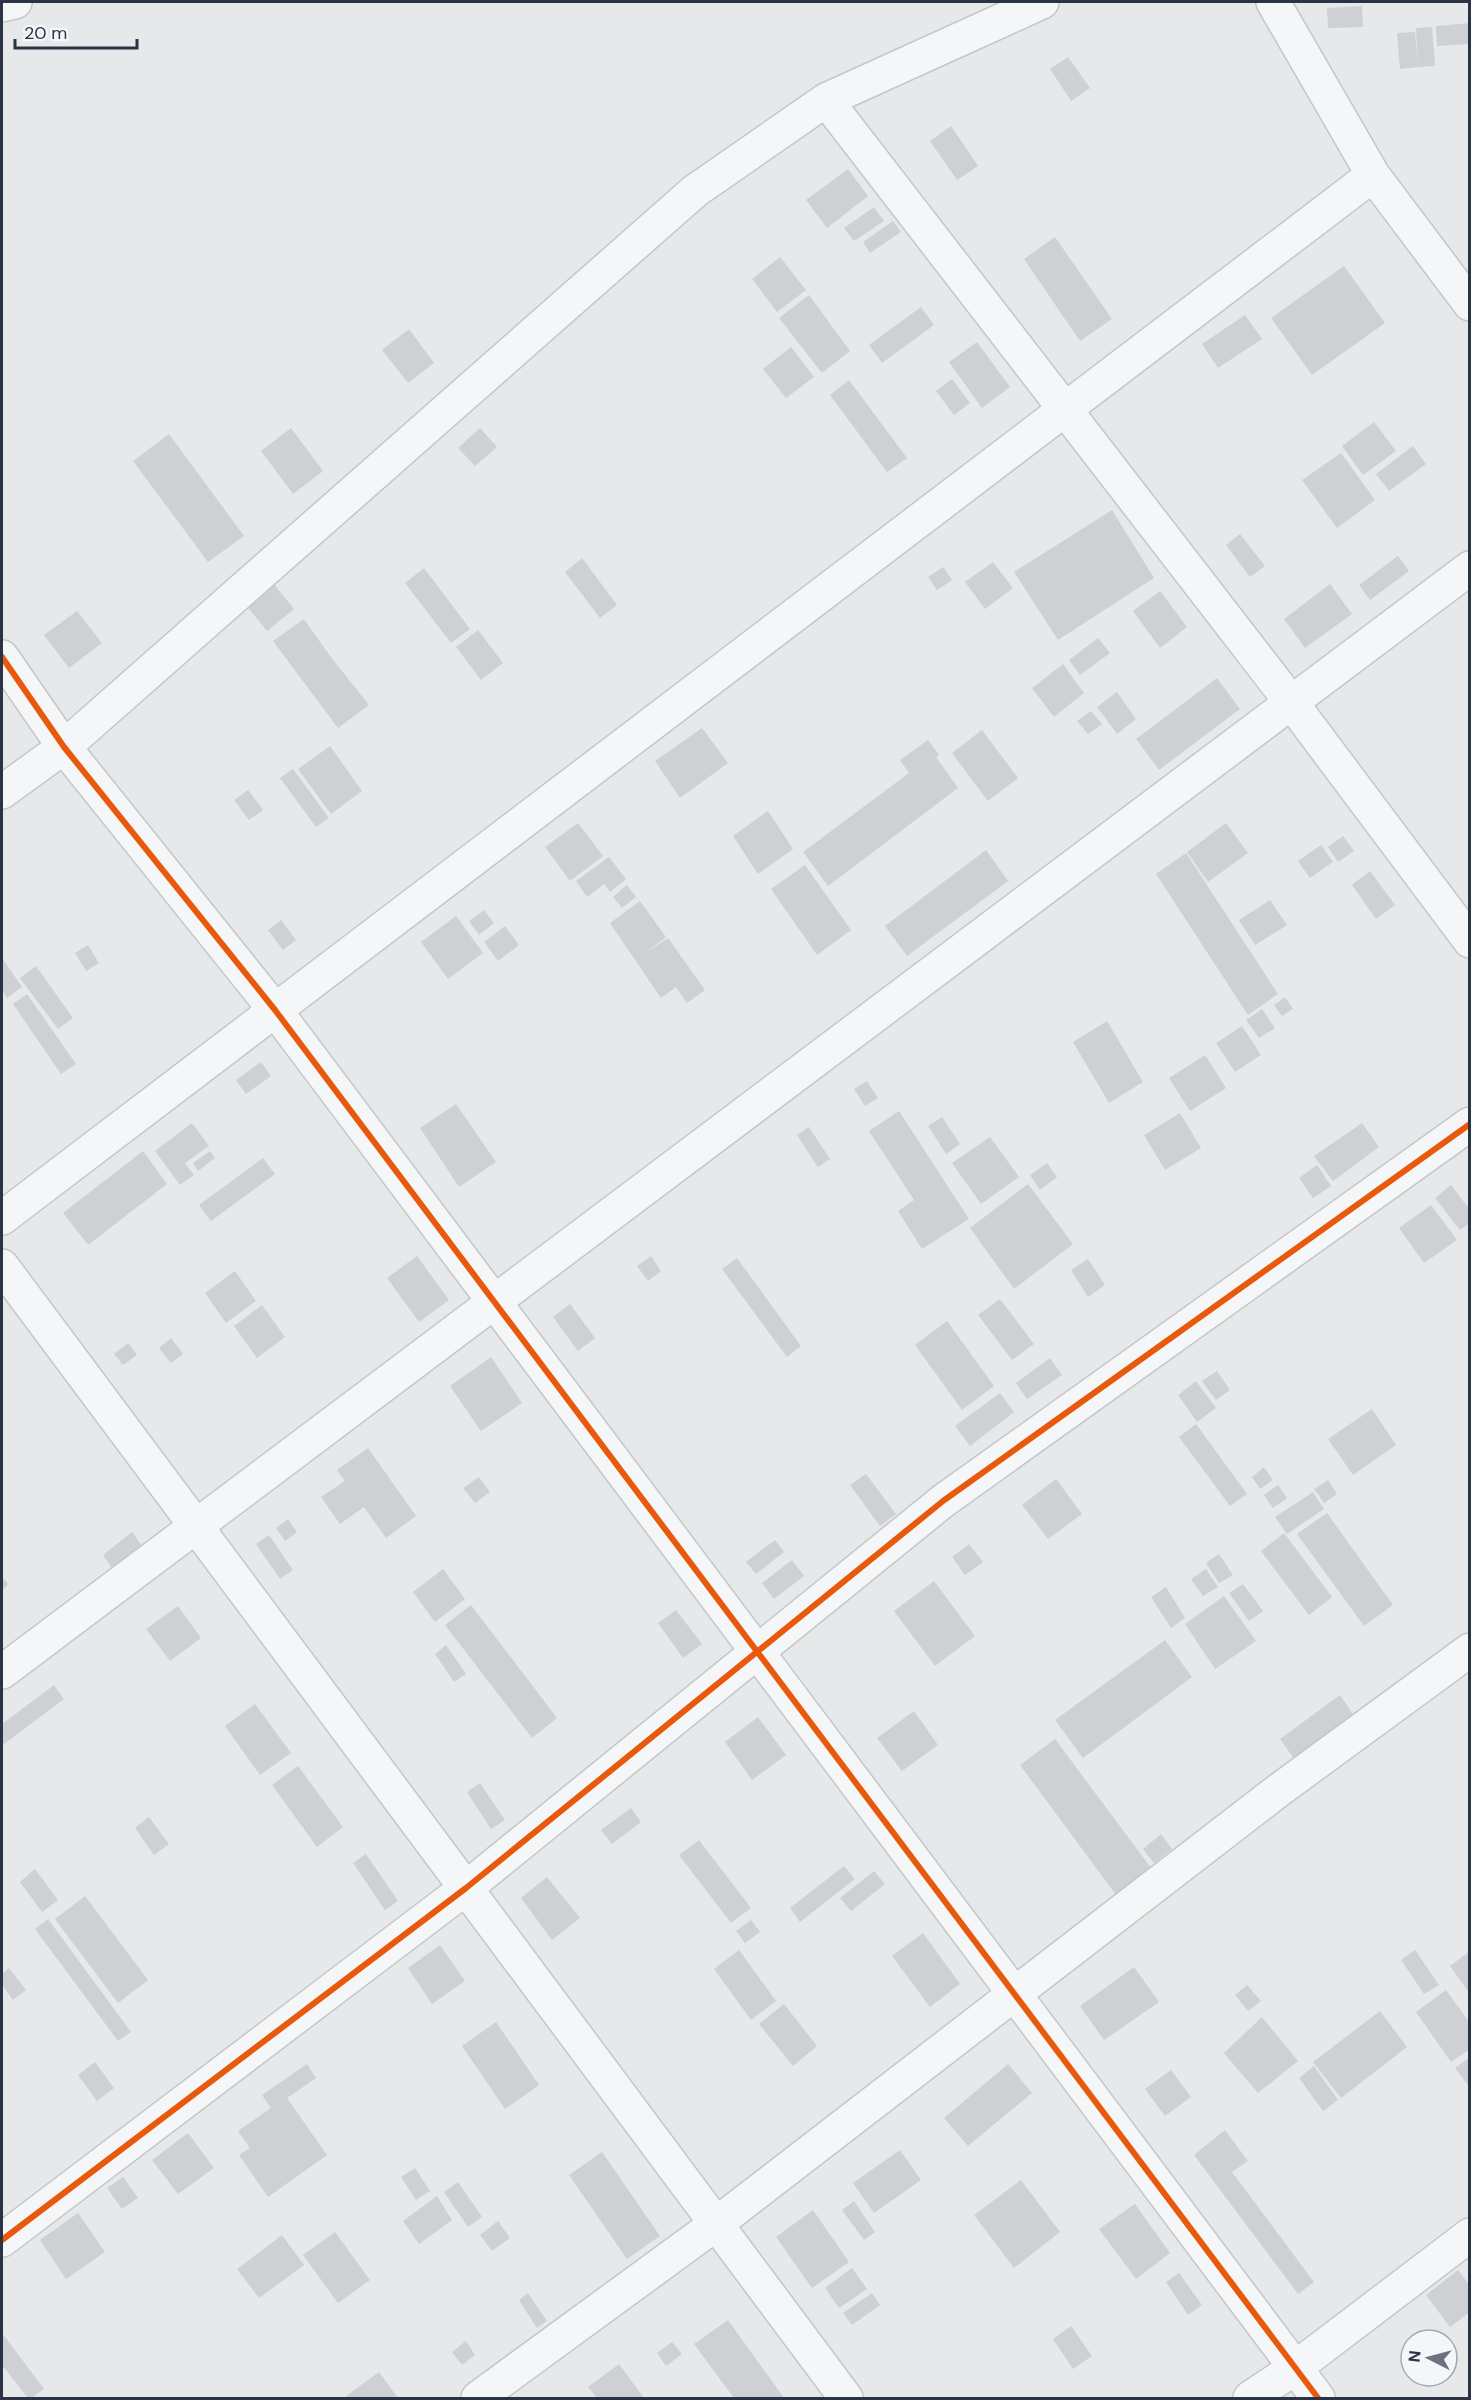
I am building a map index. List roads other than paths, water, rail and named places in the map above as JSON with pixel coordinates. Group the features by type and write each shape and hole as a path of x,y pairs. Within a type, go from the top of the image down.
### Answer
{"street":[{"path":"2,5 15,2"},
{"path":"2,792 64,747 695,191 826,100 1042,2"},
{"path":"1273,2 1373,175 1470,303"},
{"path":"826,100 1290,702 1470,941"},
{"path":"2,1218 1373,175"},
{"path":"2,1672 1470,568"},
{"path":"2,657 64,747 275,1010 1318,2398"},
{"path":"2,2240 466,1888 943,1501 1470,1124"},
{"path":"2,1266 846,2398"},
{"path":"478,2398 716,2224 1279,1790 1470,1650"},
{"path":"1250,2398 1295,2368 1470,2235"}]}
